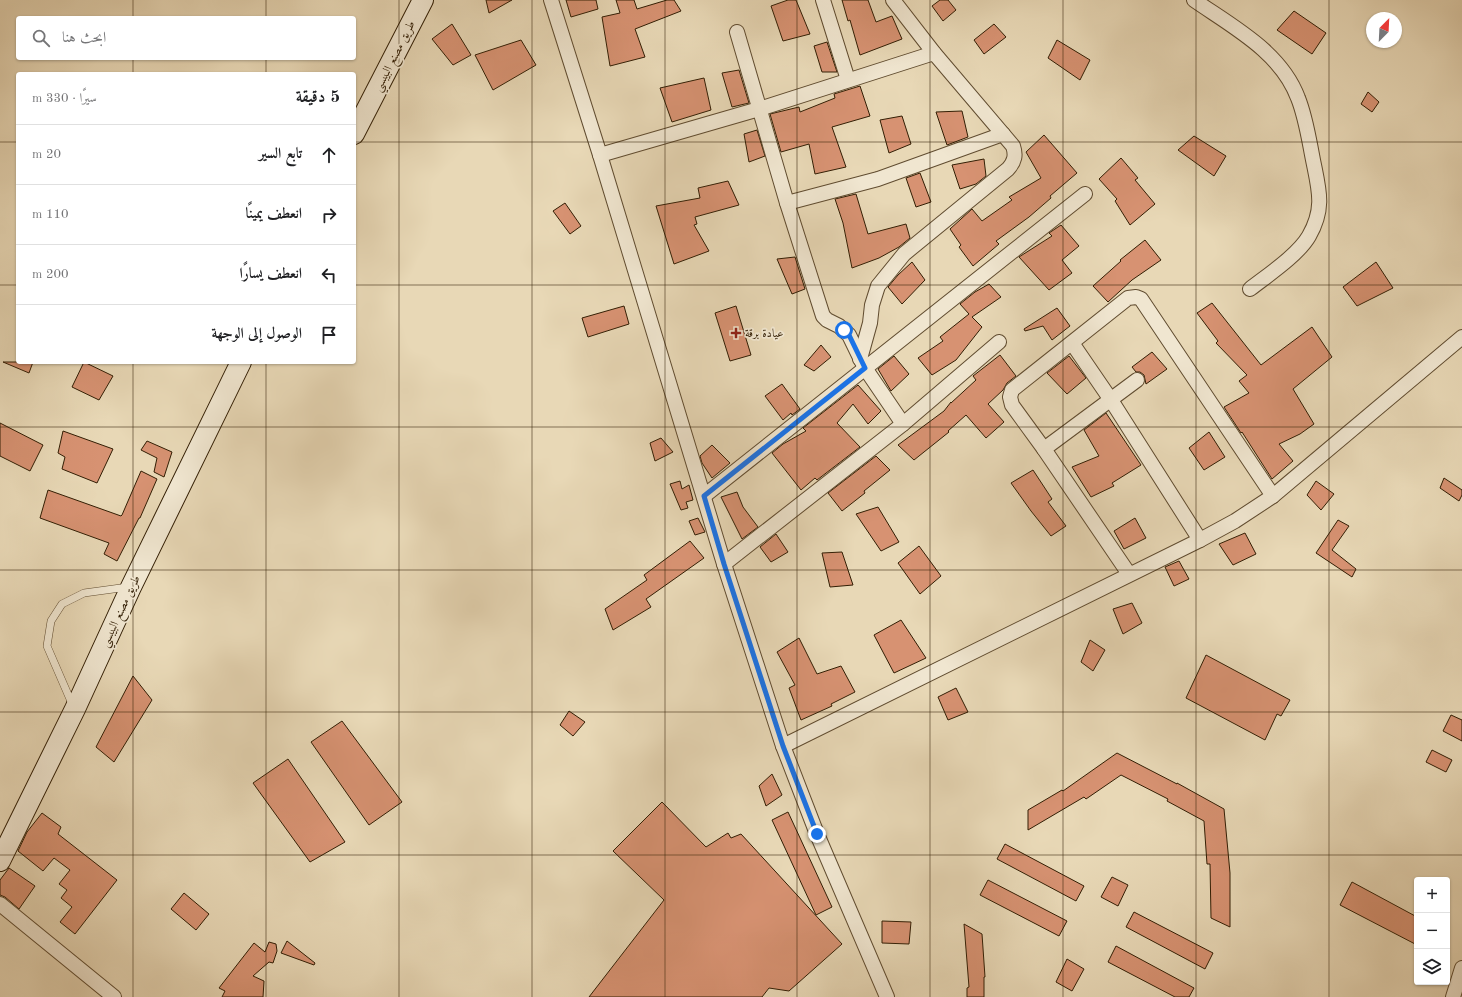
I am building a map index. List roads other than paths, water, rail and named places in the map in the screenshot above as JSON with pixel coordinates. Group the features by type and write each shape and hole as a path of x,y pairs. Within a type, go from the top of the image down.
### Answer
{"main road":[{"name":"طريق مصنع البيبسي","path":"356,130 423,0"},
{"name":"طريق مصنع البيبسي","path":"0,861 240,364"}],"street":[{"path":"551,0 600,155 724,564 783,746 817,834 887,997"},
{"path":"823,0 848,80"},
{"path":"862,364 870,324 872,305 878,286 904,254 1008,169 1014,163 1015,152 1013,146 934,53 893,0"},
{"path":"1194,0 1270,55 1288,79 1298,97 1305,119 1317,177 1320,203 1317,218 1309,236 1300,248 1250,289"},
{"path":"737,32 787,203 823,316 849,335 862,364 903,424"},
{"path":"600,155 759,109 934,53"},
{"path":"787,203 878,179 1003,134"},
{"path":"704,496 862,364 1085,194"},
{"path":"1129,574 1012,404 1010,394 1012,390 1128,298 1136,297 1141,299 1273,496"},
{"path":"783,746 1235,522 1273,496 1462,338"},
{"path":"724,564 903,424 999,342"},
{"path":"1072,343 1111,400 1200,540"},
{"path":"1044,449 1137,380"},
{"path":"0,904 114,997"},
{"path":"1453,997 1462,968"}],"lane":[{"path":"75,708 47,646 51,621 62,604 84,593 131,587"}],"place":[{"name":"عيادة برقة","path":"736,333"}]}
